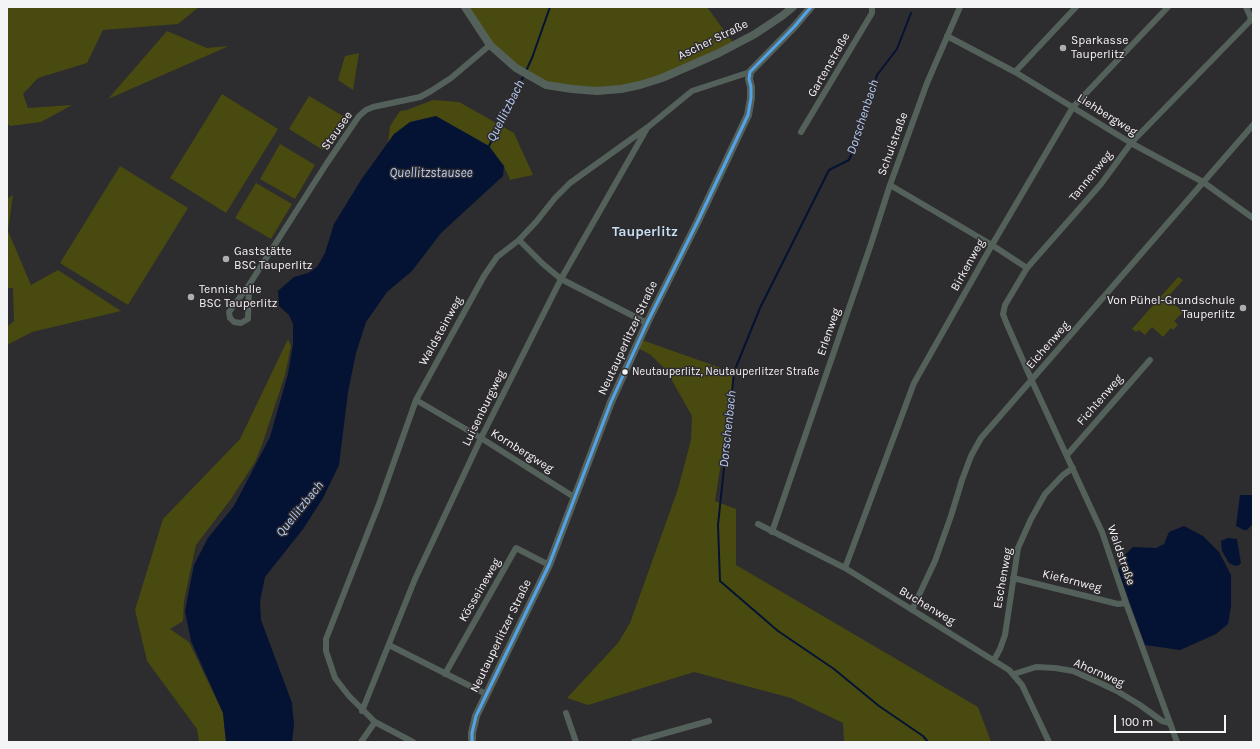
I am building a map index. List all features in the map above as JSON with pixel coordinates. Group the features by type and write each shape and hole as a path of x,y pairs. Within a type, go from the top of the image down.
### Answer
{"street":[{"name":"Ascher Straße","path":"465,7 490,45 516,68 546,85 596,91 621,89 662,78 719,53 755,34 793,7"},
{"path":"750,72 794,28 811,7"},
{"name":"Gartenstraße","path":"801,132 872,13 872,7"},
{"name":"Schulstraße","path":"960,7 927,83 890,185 992,245 1027,268"},
{"path":"1015,72 1076,7"},
{"name":"Birkenweg","path":"845,568 914,384 992,245 1073,107 1168,7"},
{"name":"Tannenweg","path":"1032,381 1003,314 1005,305 1027,268 1101,184 1131,143 1249,22 1251,18 1246,7"},
{"name":"Liehbergweg","path":"947,36 1015,72 1131,143 1203,182 1253,218"},
{"name":"Stausee","path":"249,286 248,319 242,323 234,322 230,318 229,312 249,286 327,163 359,116 366,110 373,107 420,97 451,78 490,45"},
{"name":"Waldsteinweg","path":"413,742 375,722 362,711 335,678 326,651 326,639 379,504 416,400 484,276 497,257 519,240 570,183 648,127 692,91 750,72"},
{"name":"Neutauperlitzer Straße","path":"472,742 472,733 476,716 549,565 611,402 647,323 697,223 748,115 751,98 749,79 750,72"},
{"name":"Eichenweg","path":"912,610 935,561 971,456 981,438 1253,125"},
{"name":"Luisenburgweg","path":"362,711 415,579 481,438 561,279 648,127"},
{"name":"Erlenweg","path":"772,532 890,185"},
{"path":"519,240 561,279 647,323"},
{"name":"Fichtenweg","path":"1067,455 1150,360"},
{"name":"Waldstraße","path":"1032,381 1102,532 1126,603 1177,742"},
{"name":"Kornbergweg","path":"416,400 481,438 574,497"},
{"name":"Eschenweg","path":"994,660 1005,635 1018,548 1031,519 1045,494 1063,475 1073,468"},
{"name":"Buchenweg","path":"758,524 845,568 994,660 1014,674 1022,685 1049,742"},
{"name":"Kösseineweg","path":"445,674 516,548 549,565"},
{"name":"Kiefernweg","path":"1013,578 1118,604 1126,603"},
{"path":"389,645 486,694"},
{"name":"Ahornweg","path":"1014,674 1036,667 1073,671 1117,691 1162,721 1170,723"},
{"path":"566,712 576,742"},
{"path":"634,742 709,721"},
{"path":"361,742 375,722"}],"shaded area":[{"path":"7,7 199,7 178,24 103,30 87,63 38,78 23,94 28,108 72,105 41,122 10,126 7,123"},
{"path":"463,7 707,7 734,44 639,88 572,91 514,69"},
{"path":"167,31 207,48 229,46 108,99"},
{"path":"359,53 353,90 338,80 345,56"},
{"path":"222,94 278,129 226,213 170,178"},
{"path":"309,96 343,116 323,150 289,129"},
{"path":"433,100 459,102 514,133 533,175 510,180 504,166 394,134 388,143 390,126 400,111 407,110"},
{"path":"280,144 315,165 295,199 260,179"},
{"path":"120,166 188,208 128,305 60,263"},
{"path":"256,183 292,204 271,239 235,218"},
{"path":"13,195 8,231 31,285 58,270 121,311 32,332 7,345 7,327 14,321 13,288 7,288 7,199"},
{"path":"1178,277 1183,280 1167,298 1183,312 1174,321 1178,325 1173,330 1171,328 1163,337 1152,327 1145,335 1139,330 1136,332 1132,329"},
{"path":"288,339 291,346 285,375 262,445 255,462 231,499 196,545 184,601 183,621 170,629 189,642 223,713 226,742 199,742 197,729 147,661 135,610 163,519 240,439"},
{"path":"642,340 735,373 715,501 736,509 736,565 978,707 991,742 844,742 843,723 791,698 694,672 588,705 567,698 618,643 630,623 678,489 691,440 692,416 666,370 651,355 638,348"}],"water":[{"name":"Quellitzstausee","path":"436,116 489,146 504,166 503,176 441,233 412,271 387,292 366,322 356,353 348,392 339,465 323,498 303,529 265,577 260,601 261,620 292,703 294,725 292,742 226,742 223,713 191,641 185,611 194,565 208,538 234,506 270,437 288,374 293,344 293,324 289,315 279,306 278,291 294,277 308,273 317,267 325,253 334,224 361,180 394,134 410,122"},
{"path":"1240,495 1253,495 1252,525 1247,530 1236,526"},
{"path":"1184,526 1203,536 1219,552 1231,575 1231,606 1228,624 1216,634 1180,650 1145,645 1118,570 1125,555 1133,547 1156,548 1164,544 1169,532"},
{"path":"1228,538 1237,539 1241,563 1239,565 1235,566 1229,563 1222,551 1221,541"}],"waterway":[{"name":"Quellitzbach","path":"526,71 550,7"},
{"name":"Dorschenbach","path":"911,13 897,49 877,75 865,121 849,160 829,170 760,308 734,372 718,525 720,581 778,631 834,669 879,706 923,736 928,742"},
{"name":"Quellitzbach","path":"489,146 524,75"}],"transit line":[{"path":"472,742 472,733 476,716 549,565 611,402 647,323 697,223 748,115 751,98 749,79 750,72 794,27 811,7"}],"place":[{"name":"Sparkasse Tauperlitz","path":"1063,48"},
{"name":"Gaststätte BSC Tauperlitz","path":"226,259"},
{"name":"Tennishalle BSC Tauperlitz","path":"191,297"},
{"name":"Von Pühel-Grundschule Tauperlitz","path":"1243,308"},
{"name":"Neutauperlitz, Neutauperlitzer Straße","path":"625,372"}],"district":[{"name":"Tauperlitz","path":"645,232"}]}
